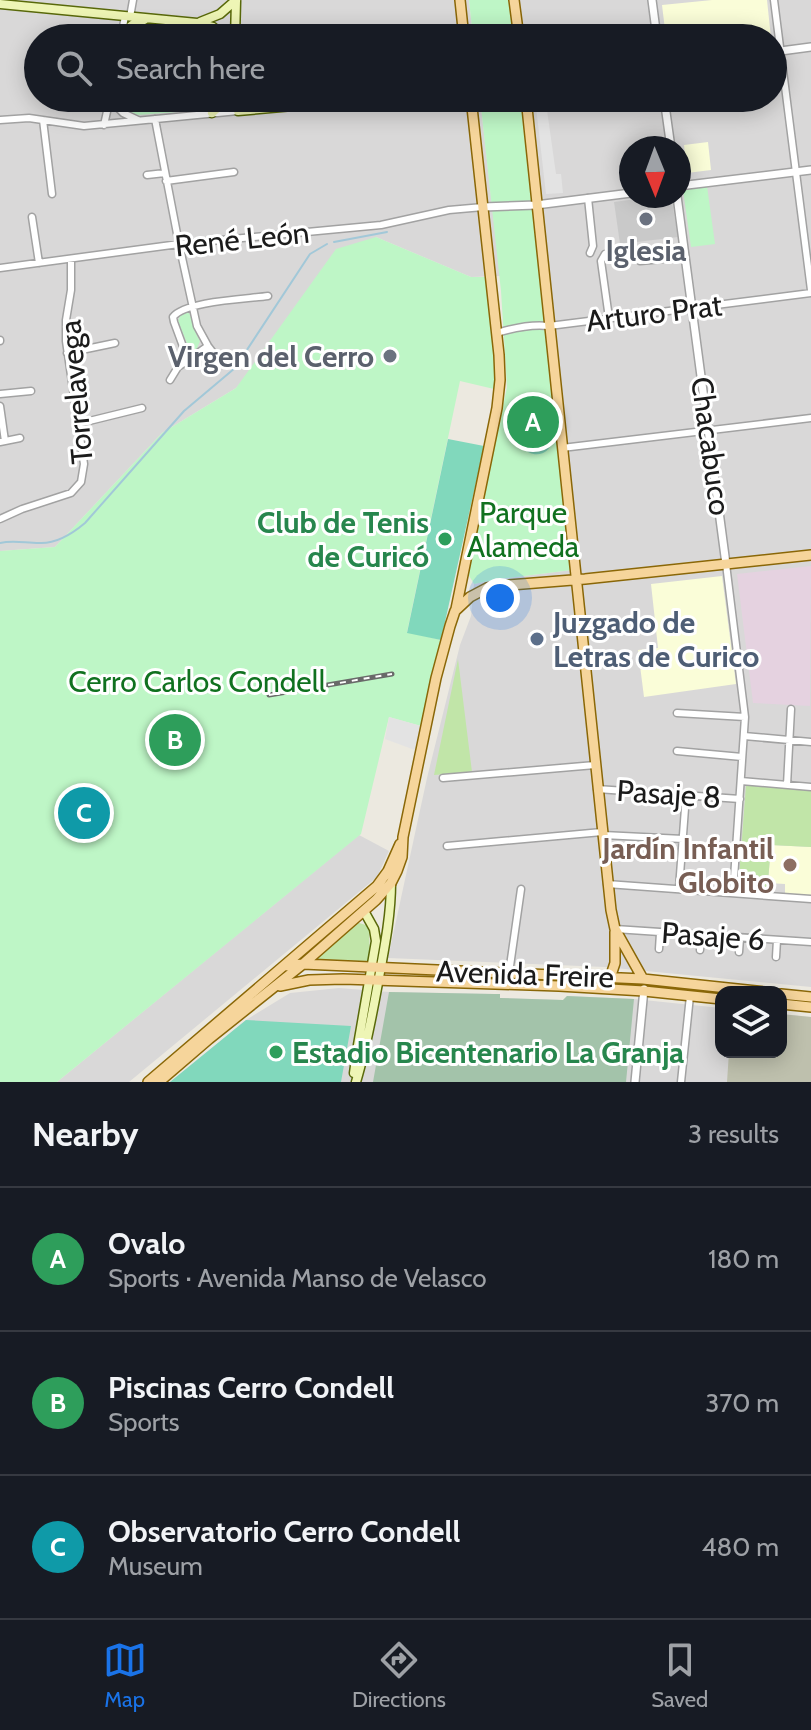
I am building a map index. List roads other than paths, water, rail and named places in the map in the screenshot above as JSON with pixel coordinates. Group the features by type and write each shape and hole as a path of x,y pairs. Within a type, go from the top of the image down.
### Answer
{"main road":[{"path":"197,23 220,14 236,0"},
{"path":"235,24 236,0"},
{"path":"460,0 463,24"},
{"path":"514,0 517,24"},
{"path":"0,4 25,3 201,24"},
{"path":"135,24 149,19"},
{"path":"159,1082 364,911 391,883 401,862 403,837 436,678 459,600 499,392 497,333 473,112"},
{"path":"527,112 607,884 615,929 615,963 610,978"},
{"path":"455,611 476,593 497,586 811,555"},
{"path":"464,571 467,582 476,593"},
{"path":"148,1082 377,886 388,871 403,837"},
{"path":"355,1082 367,1041 374,980 390,906 391,883"},
{"path":"367,895 364,911 376,936 377,967"},
{"path":"615,929 643,979"},
{"name":"Avenida Freire","path":"284,966 303,964 643,979 715,987"},
{"name":"Avenida Freire","path":"276,987 317,979 374,980 559,986 715,998"},
{"path":"787,995 811,997"},
{"path":"787,1005 811,1007"}],"street":[{"path":"125,24 133,0"},
{"path":"652,0 655,24"},
{"path":"774,0 775,24"},
{"path":"787,51 811,47"},
{"path":"104,125 107,112"},
{"path":"122,112 139,120"},
{"path":"0,120 29,118 76,126 225,112"},
{"path":"666,112 669,136"},
{"path":"787,112 811,291"},
{"path":"155,119 197,326 218,359"},
{"path":"43,120 52,194"},
{"path":"691,184 811,170"},
{"path":"147,175 166,177 234,172"},
{"path":"483,207 536,205 619,194"},
{"path":"588,198 593,245 590,253"},
{"name":"René León","path":"0,268 179,244 381,225 449,210 483,207"},
{"name":"Chacabuco","path":"679,208 744,696 733,893"},
{"path":"32,217 39,263"},
{"path":"605,254 601,261 609,318"},
{"path":"640,261 685,257"},
{"name":"Torrelavega","path":"0,519 68,494 77,489 81,482 84,469 67,353 71,259"},
{"name":"Arturo Prat","path":"497,333 511,328 549,326 811,291"},
{"path":"188,360 173,317 177,312 192,306 268,296"},
{"path":"67,353 115,343"},
{"path":"170,380 178,367 208,346"},
{"path":"0,394 31,391"},
{"path":"0,406 2,441 20,438"},
{"path":"77,424 142,408"},
{"path":"562,448 811,418"},
{"path":"787,785 791,709"},
{"path":"677,713 745,717"},
{"path":"744,736 811,742"},
{"path":"677,751 742,757"},
{"path":"443,778 595,765"},
{"path":"741,781 811,787"},
{"name":"Pasaje 8","path":"597,789 740,799"},
{"path":"679,888 686,795"},
{"path":"447,846 602,834 683,839"},
{"path":"607,884 811,899"},
{"path":"509,973 521,889"},
{"name":"Pasaje 6","path":"615,929 811,942"},
{"path":"659,949 660,933"},
{"path":"700,950 701,935"},
{"path":"739,952 740,938"},
{"path":"776,957 777,940"},
{"path":"635,1082 643,979"},
{"path":"681,1082 690,996"}],"waterway":[{"path":"334,242 387,232"},
{"path":"0,543 52,542 85,523 184,411 235,368 310,254 327,244"}],"railway":[{"path":"269,695 392,674"}],"place":[{"name":"Iglesia","path":"646,219"},
{"name":"Virgen del Cerro","path":"390,356"},
{"name":"Ovalo","path":"533,422"},
{"name":"Club de Tenis de Curicó","path":"445,539"},
{"name":"Juzgado de Letras de Curico","path":"537,639"},
{"name":"Piscinas Cerro Condell","path":"175,740"},
{"name":"Observatorio Cerro Condell","path":"84,813"},
{"name":"Jardín Infantil Globito","path":"790,865"},
{"name":"Estadio Bicentenario La Granja","path":"276,1052"}],"park label":[{"name":"Parque Alameda","path":"523,529"},
{"name":"Cerro Carlos Condell","path":"197,681"}]}
